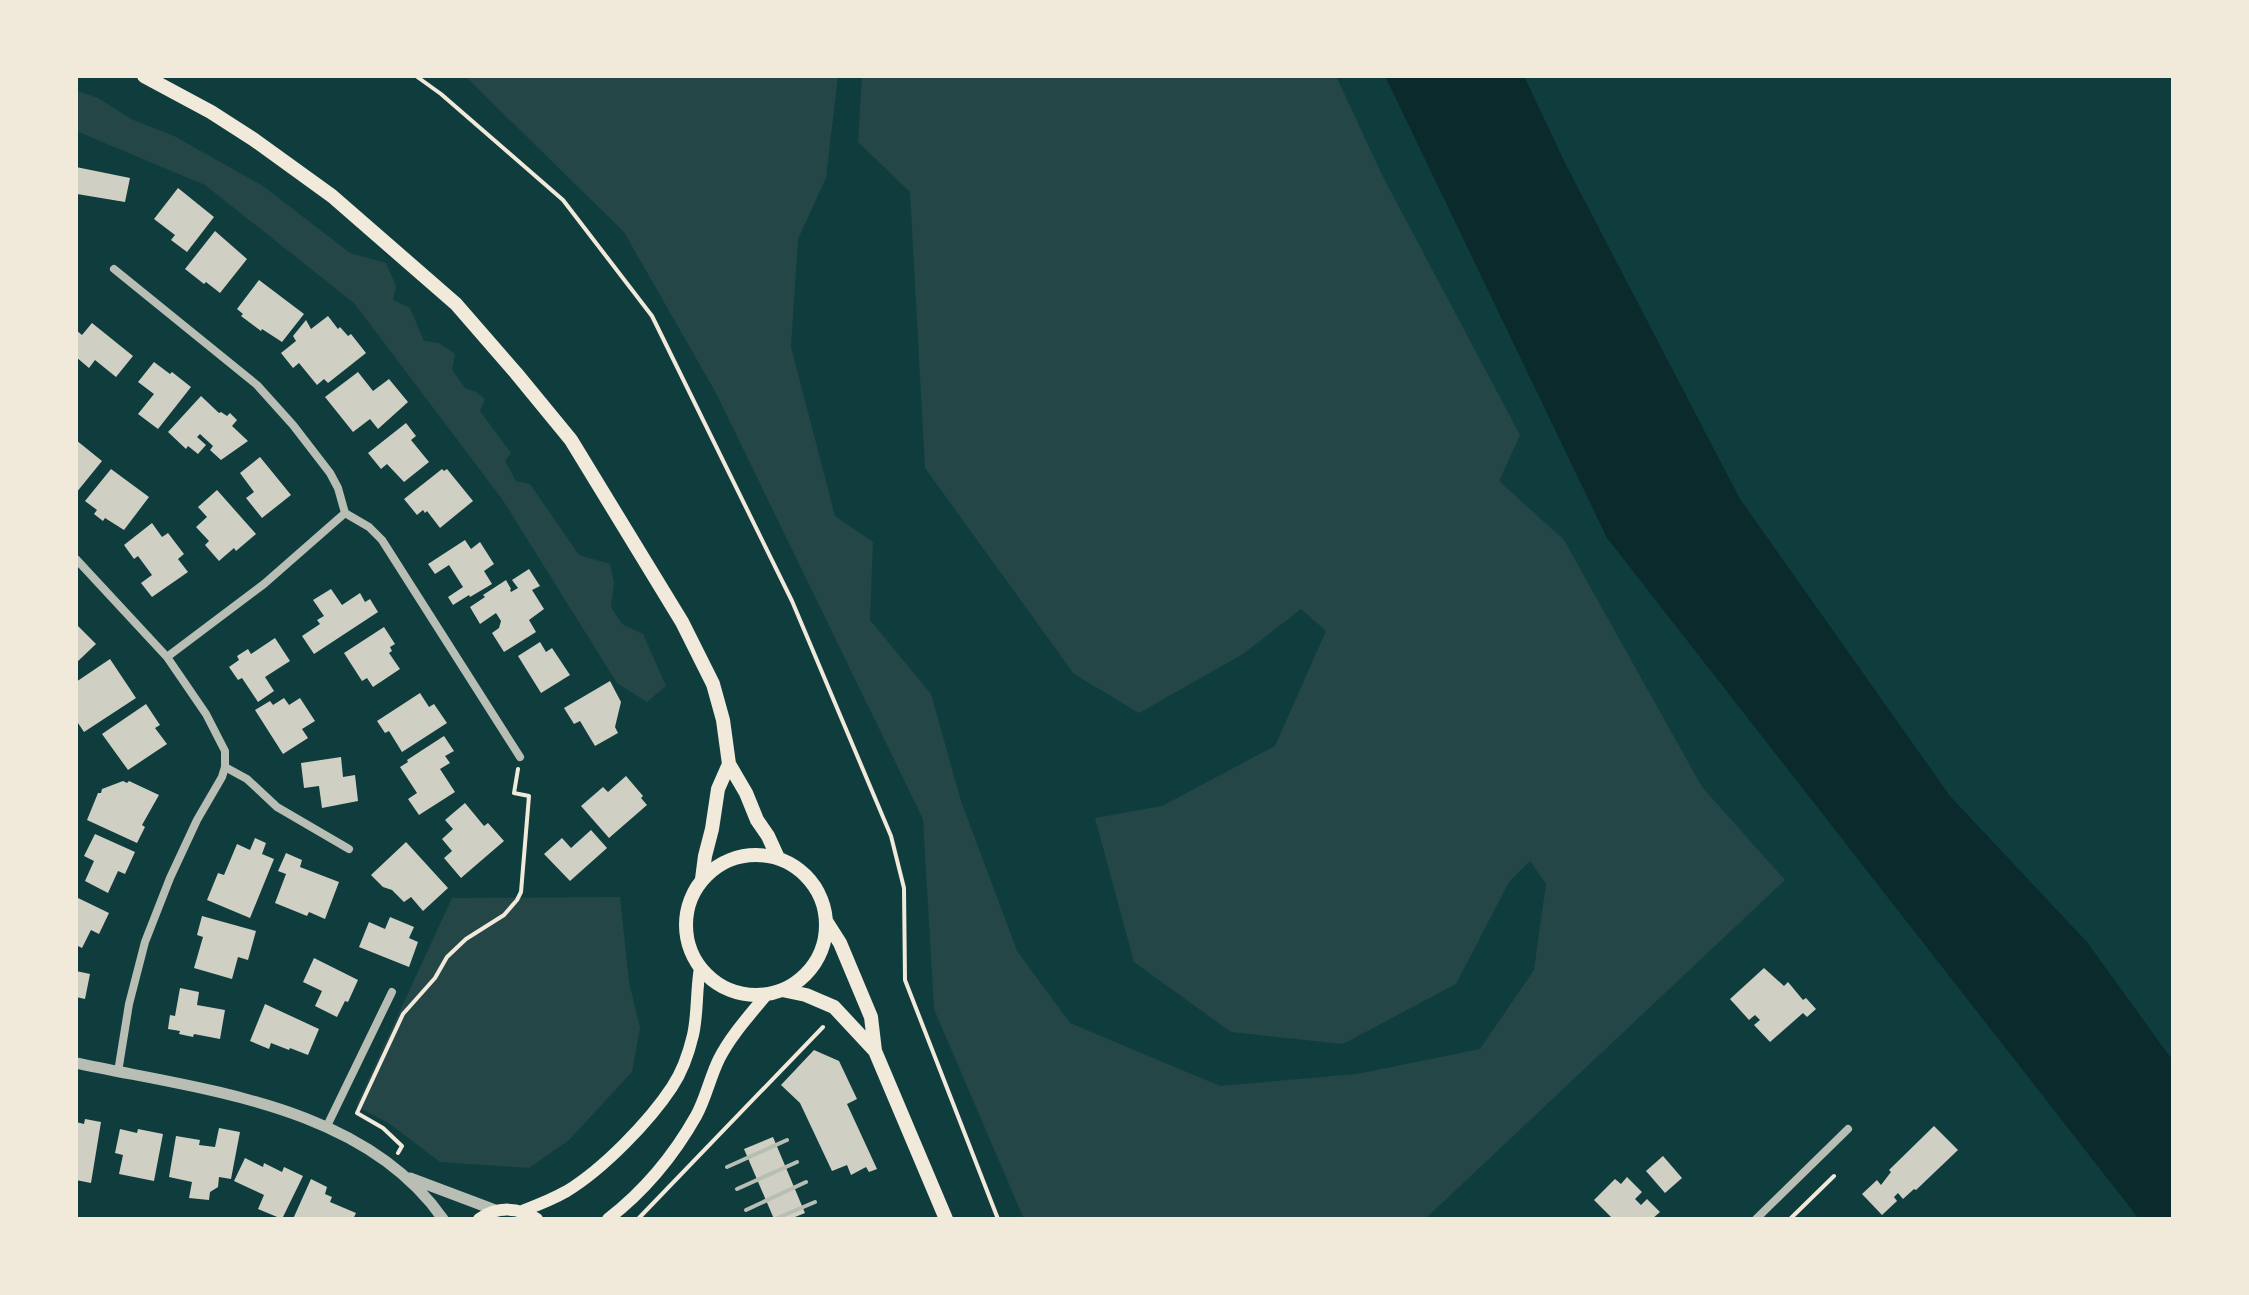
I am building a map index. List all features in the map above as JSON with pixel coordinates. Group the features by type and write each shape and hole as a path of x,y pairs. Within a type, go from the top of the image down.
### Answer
{"main road":[{"path":"144,76 253,139 332,196 456,304 571,440 688,633 713,684 723,720 729,764 778,858"},
{"path":"702,879 718,789 729,764"},
{"path":"757,855 778,858 797,868 821,900 825,921 819,955 810,969 782,990 767,994 730,990 714,980 700,968 686,932 686,913 702,879 718,865 737,857 757,855"},
{"path":"825,921 840,943 871,1017 875,1051 946,1219"},
{"path":"522,1211 545,1203 595,1171 638,1128 674,1084 693,1036 700,968"},
{"path":"782,990 806,995 834,1007 875,1051"},
{"path":"608,1219 644,1186 685,1135 697,1114 719,1058 767,994"},
{"path":"479,1219 495,1210 509,1209 522,1211 537,1219"}],"street":[{"path":"114,269 257,385 293,425 330,473 345,513 369,527 382,540 520,757"},
{"path":"167,657 264,584 345,513"},
{"path":"76,559 167,657 220,738 225,751 225,767 177,864 145,942 129,1004 118,1072"},
{"path":"225,767 247,779 277,807 349,849"},
{"path":"326,1128 392,992"},
{"path":"76,1063 228,1094 313,1121 360,1146 405,1176 443,1219"},
{"path":"1756,1219 1848,1129"},
{"path":"405,1176 495,1210"}],"lane":[{"path":"727,1167 787,1140"},
{"path":"737,1189 797,1162"},
{"path":"746,1210 806,1182"},
{"path":"775,1219 815,1202"}],"path":[{"path":"416,76 563,200 652,316 792,601 891,836 904,888 905,980 998,1219"},
{"path":"390,1165 402,1146 383,1128 357,1113 403,1014 435,978 447,957 466,939 504,915 521,892 529,796 514,793 520,757"},
{"path":"638,1219 823,1027"},
{"path":"1790,1219 1834,1176"}],"shaded area":[{"path":"465,76 838,76 826,178 798,239 791,347 835,516 873,542 870,620 931,694 961,801 1017,951 1070,1023 1220,1086 1357,1074 1480,1049 1534,970 1546,884 1530,861 1509,882 1456,984 1343,1044 1231,1032 1134,962 1095,818 1162,806 1275,746 1326,631 1301,609 1243,654 1139,713 1074,674 925,468 910,192 858,142 862,76 1336,76 1382,175 1520,435 1499,481 1564,540 1702,787 1785,880 1425,1219 1024,1219 934,1009 923,819 716,393 624,232"},
{"path":"1385,76 1524,76 1566,165 1740,499 1950,796 2087,942 2173,1061 2173,1219 2139,1219 1607,538"},
{"path":"76,90 98,98 131,119 174,136 263,186 350,253 386,263 396,286 393,300 410,308 424,341 439,343 455,354 452,370 465,388 485,399 480,411 511,453 505,461 516,481 530,484 579,555 610,564 614,582 611,607 622,624 643,634 666,686 647,702 617,683 502,499 354,303 205,185 76,131"},
{"path":"620,897 629,982 640,1028 632,1072 569,1140 529,1168 440,1162 390,1124 356,1106 452,898"}],"building":[{"path":"76,167 130,178 125,202 77,194"},
{"path":"178,188 214,217 187,252 171,240 175,235 154,219"},
{"path":"215,231 247,259 220,293 185,269"},
{"path":"259,280 304,314 282,342 261,331 241,316 243,314 237,309"},
{"path":"328,316 338,329 340,327 348,336 351,334 366,353 328,383 324,379 317,385 299,363 293,368 281,353 296,341 293,336 306,320 311,329"},
{"path":"92,323 133,356 116,377 95,360 89,368 76,357 76,330 82,335"},
{"path":"154,362 191,387 158,429 138,414 154,394 138,382"},
{"path":"358,372 373,391 389,379 408,402 378,429 370,419 353,432 325,397"},
{"path":"201,396 219,413 227,416 230,413 237,420 232,426 248,441 221,460 210,450 213,446 200,434 197,437 206,445 198,454 188,446 186,449 168,432"},
{"path":"406,423 416,436 411,440 429,462 404,482 387,464 381,469 368,453"},
{"path":"76,440 102,461 76,493"},
{"path":"260,457 291,495 262,518 246,498 254,492 240,473"},
{"path":"111,469 149,497 124,530 105,518 103,521 94,514 97,510 85,501"},
{"path":"442,469 447,469 473,501 440,528 427,511 425,513 423,510 417,515 404,499"},
{"path":"217,490 256,534 219,561 205,545 209,541 196,527 207,517 198,507"},
{"path":"152,523 162,537 168,533 184,554 178,559 188,572 152,597 141,583 152,575 138,556 134,559 124,545"},
{"path":"465,540 471,549 480,542 494,564 484,571 492,584 453,605 448,597 463,587 449,565 435,574 428,564"},
{"path":"529,569 540,586 532,590 544,609 529,620 536,632 504,652 492,633 499,628 501,621 496,613 480,624 470,607 506,580 511,592 518,588 512,580"},
{"path":"331,589 342,605 360,593 365,602 370,599 378,612 314,654 302,636 320,624 317,620 324,616 313,600"},
{"path":"78,626 96,644 76,663 76,628"},
{"path":"384,627 395,644 390,647 392,651 389,653 400,669 373,687 367,678 362,681 344,653"},
{"path":"275,638 290,661 265,677 274,691 258,702 242,678 238,680 229,667 239,660 237,656 248,649 251,654"},
{"path":"540,642 546,652 552,648 570,675 541,693 518,656"},
{"path":"110,659 136,698 84,732 76,720 76,682"},
{"path":"610,681 621,702 615,727 618,733 595,746 580,721 574,724 564,708"},
{"path":"420,693 429,707 434,704 447,723 402,752 389,731 385,733 377,721"},
{"path":"284,698 289,705 300,698 315,721 302,729 308,738 283,754 255,710 270,701 273,705"},
{"path":"146,704 160,725 155,728 167,744 128,770 102,734"},
{"path":"444,736 454,751 445,756 450,763 440,769 455,792 419,815 408,799 417,793 400,767"},
{"path":"341,757 343,777 355,775 358,801 322,808 319,786 304,788 301,763"},
{"path":"626,776 647,805 609,838 581,806 603,787 608,792"},
{"path":"123,781 159,795 142,825 145,827 137,843 87,820 98,793"},
{"path":"465,803 484,826 488,823 504,841 461,878 444,858 452,851 442,839 453,829 445,820"},
{"path":"591,830 607,848 570,881 544,854 562,838 571,848"},
{"path":"95,834 135,852 125,874 118,871 108,893 85,881 94,861 84,856"},
{"path":"255,838 266,843 262,854 274,859 250,918 207,900 218,873 224,875 237,844 250,850"},
{"path":"406,842 448,888 423,911 411,897 404,902 371,875"},
{"path":"286,853 302,860 300,867 339,882 325,919 309,912 307,916 275,903 286,874 278,871"},
{"path":"76,897 109,913 99,934 91,930 82,948 76,945"},
{"path":"202,916 256,931 248,960 238,957 232,979 194,968 203,937 197,935"},
{"path":"390,917 414,927 409,938 418,942 409,967 359,947 369,922 385,929"},
{"path":"314,958 358,980 337,1017 315,1006 322,991 303,982"},
{"path":"1764,968 1784,986 1788,982 1803,1000 1806,998 1816,1009 1807,1017 1803,1013 1770,1042 1754,1025 1760,1020 1755,1015 1749,1020 1730,999"},
{"path":"76,971 90,974 85,999 76,997"},
{"path":"180,988 199,992 197,1005 225,1010 220,1039 194,1034 193,1037 168,1029 170,1015 175,1016"},
{"path":"265,1004 319,1029 308,1055 271,1043 269,1049 250,1041"},
{"path":"814,1050 839,1061 857,1099 847,1104 877,1169 869,1172 866,1167 851,1175 847,1165 832,1171 800,1103 781,1085"},
{"path":"85,1119 101,1122 91,1183 76,1180 76,1122 84,1124"},
{"path":"1934,1126 1958,1150 1916,1190 1903,1199 1898,1193 1894,1197 1897,1201 1882,1215 1862,1194 1877,1180 1881,1185 1891,1172 1889,1170"},
{"path":"219,1128 240,1132 231,1179 219,1177 218,1187 210,1192 209,1200 189,1198 192,1182 169,1177 176,1136 200,1140 199,1145 215,1147"},
{"path":"120,1129 163,1134 154,1181 119,1174 123,1155 115,1153"},
{"path":"773,1137 805,1213 790,1219 774,1219 744,1149"},
{"path":"1663,1156 1682,1178 1665,1193 1646,1171"},
{"path":"245,1158 263,1167 264,1163 282,1172 284,1167 303,1176 282,1219 258,1209 264,1195 234,1181"},
{"path":"1627,1177 1642,1192 1635,1199 1641,1205 1647,1199 1660,1212 1652,1219 1613,1219 1594,1200 1615,1179 1621,1184"},
{"path":"311,1179 327,1187 325,1194 332,1197 330,1202 356,1213 353,1219 293,1219"}]}
